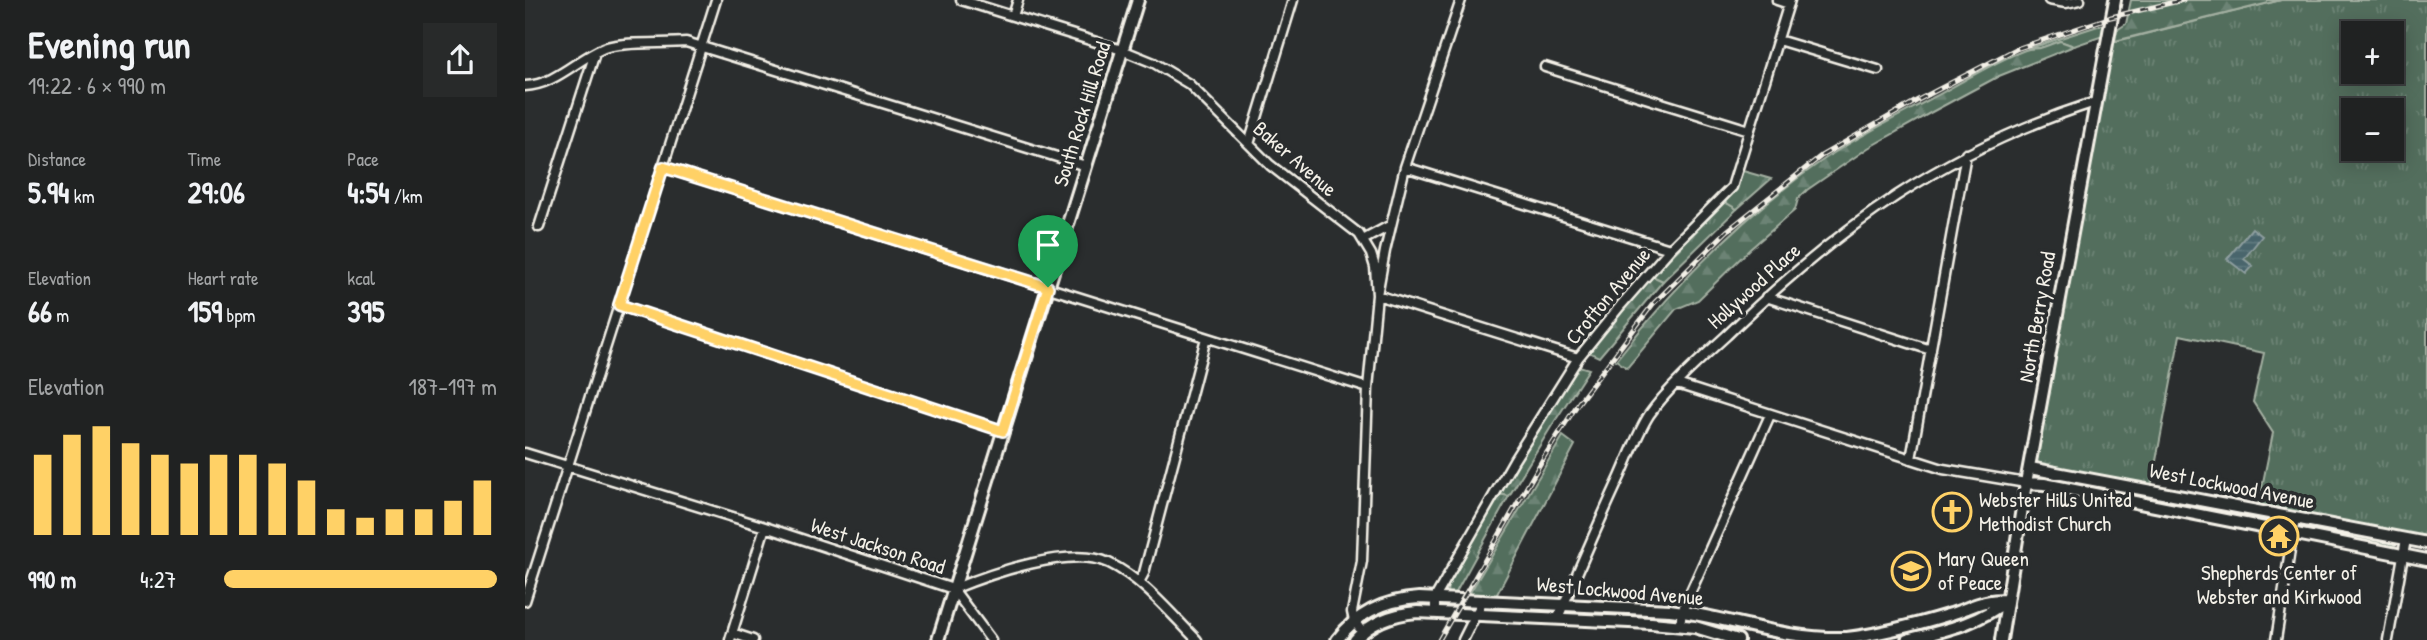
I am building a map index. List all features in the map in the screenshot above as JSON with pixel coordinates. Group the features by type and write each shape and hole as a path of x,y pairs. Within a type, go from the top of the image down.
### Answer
{"main road":[{"name":"South Rock Hill Road","path":"937,640 1138,0"},
{"name":"North Berry Road","path":"2001,640 2115,0"},
{"name":"West Lockwood Avenue","path":"2030,468 2427,543"},
{"name":"West Lockwood Avenue","path":"2027,483 2044,484 2427,560"},
{"path":"2151,505 2153,491"},
{"name":"West Lockwood Avenue","path":"1337,640 1354,621 1387,603 1402,599 1483,600 1682,611 1787,637 1817,640 1850,639 1949,615 1986,600 2007,600"},
{"path":"1907,640 1957,627 1995,611 2007,600"},
{"name":"West Lockwood Avenue","path":"1359,636 1381,621 1394,616 1435,612 1680,625 1738,640"},
{"path":"1979,618 1994,625 2001,640"},
{"path":"1920,622 1922,636"}],"street":[{"path":"525,601 716,0"},
{"name":"Baker Avenue","path":"961,0 1122,50 1154,63 1189,84 1289,181 1348,225 1363,240 1375,267 1377,295"},
{"path":"1013,16 1018,0"},
{"path":"1249,144 1293,0"},
{"path":"1359,636 1354,621 1353,604 1362,561 1368,388 1377,295 1405,167 1461,0"},
{"path":"1777,0 1790,2"},
{"path":"2049,0 2066,3 2080,0"},
{"name":"Crofton Avenue","path":"1435,612 1435,598 1514,460 1578,358 1670,249 1733,187 1790,2"},
{"path":"1778,40 1878,70"},
{"path":"525,86 545,82 603,48 686,42 1086,166"},
{"path":"539,227 595,53"},
{"path":"1545,66 1749,130"},
{"name":"Hollywood Place","path":"1557,618 1643,426 1657,404 1766,297 1869,213 1966,154 2054,115 2095,102"},
{"path":"1911,459 1966,154"},
{"path":"663,167 1368,388"},
{"path":"1405,167 1670,249"},
{"path":"1363,240 1391,225"},
{"path":"1377,295 1578,358"},
{"path":"1766,297 1931,349"},
{"path":"619,305 1003,431"},
{"path":"1139,582 1144,573 1206,338"},
{"path":"1677,384 1911,459 1954,471 2027,483"},
{"path":"1680,625 1682,611 1770,415"},
{"name":"West Jackson Road","path":"525,453 765,527 953,589 989,575 1040,561 1075,557 1107,561 1139,582 1197,640"},
{"path":"2276,640 2295,518"},
{"path":"753,640 731,637 765,527"},
{"path":"2388,640 2406,539"},
{"path":"953,589 991,640"},
{"path":"1463,640 1483,600"}],"green space":[{"path":"2131,0 2281,0 2115,41 2117,30 2126,24"},
{"path":"2281,0 2427,0 2427,540 2258,507 2273,433 2253,402 2264,353 2180,335 2151,487 2042,466 2037,460 2113,42"},
{"path":"2104,24 2103,36 2074,46 2060,41 2041,48 2027,49"},
{"path":"2060,41 2074,46 1999,76 1930,113 1868,148 1807,190 1798,199 1795,210 1698,300 1676,309 1627,368 1616,360 1662,304 1712,252 1765,204 1823,160 2001,60 2027,49"},
{"path":"1743,171 1771,179 1737,209 1725,202 1734,192"},
{"path":"1725,202 1737,209 1663,281 1652,276"},
{"path":"1652,276 1663,281 1599,357 1588,352"},
{"path":"1579,366 1589,369 1509,496 1500,494 1536,432"},
{"path":"1563,436 1575,445 1495,598 1468,596"},
{"path":"1500,494 1509,496 1455,594 1447,593 1448,585"},
{"path":"2156,495 2288,521 2288,526 2287,528 2155,503"},
{"path":"2304,524 2392,542 2395,545 2393,549 2303,532"}],"water":[{"path":"2252,228 2262,236 2244,259 2253,266 2246,274 2227,259"}],"railway":[{"path":"1439,640 1544,457 1579,402 1653,304 1727,231 1821,156 1918,100 2016,49 2111,17 2183,0"}],"place":[{"name":"Webster Hills United Methodist Church","path":"1952,512"},
{"name":"Shepherds Center of Webster and Kirkwood","path":"2279,536"},
{"name":"Mary Queen of Peace","path":"1911,571"}],"route":[{"path":"663,167 1048,287 1003,431 619,305 663,167"}]}
